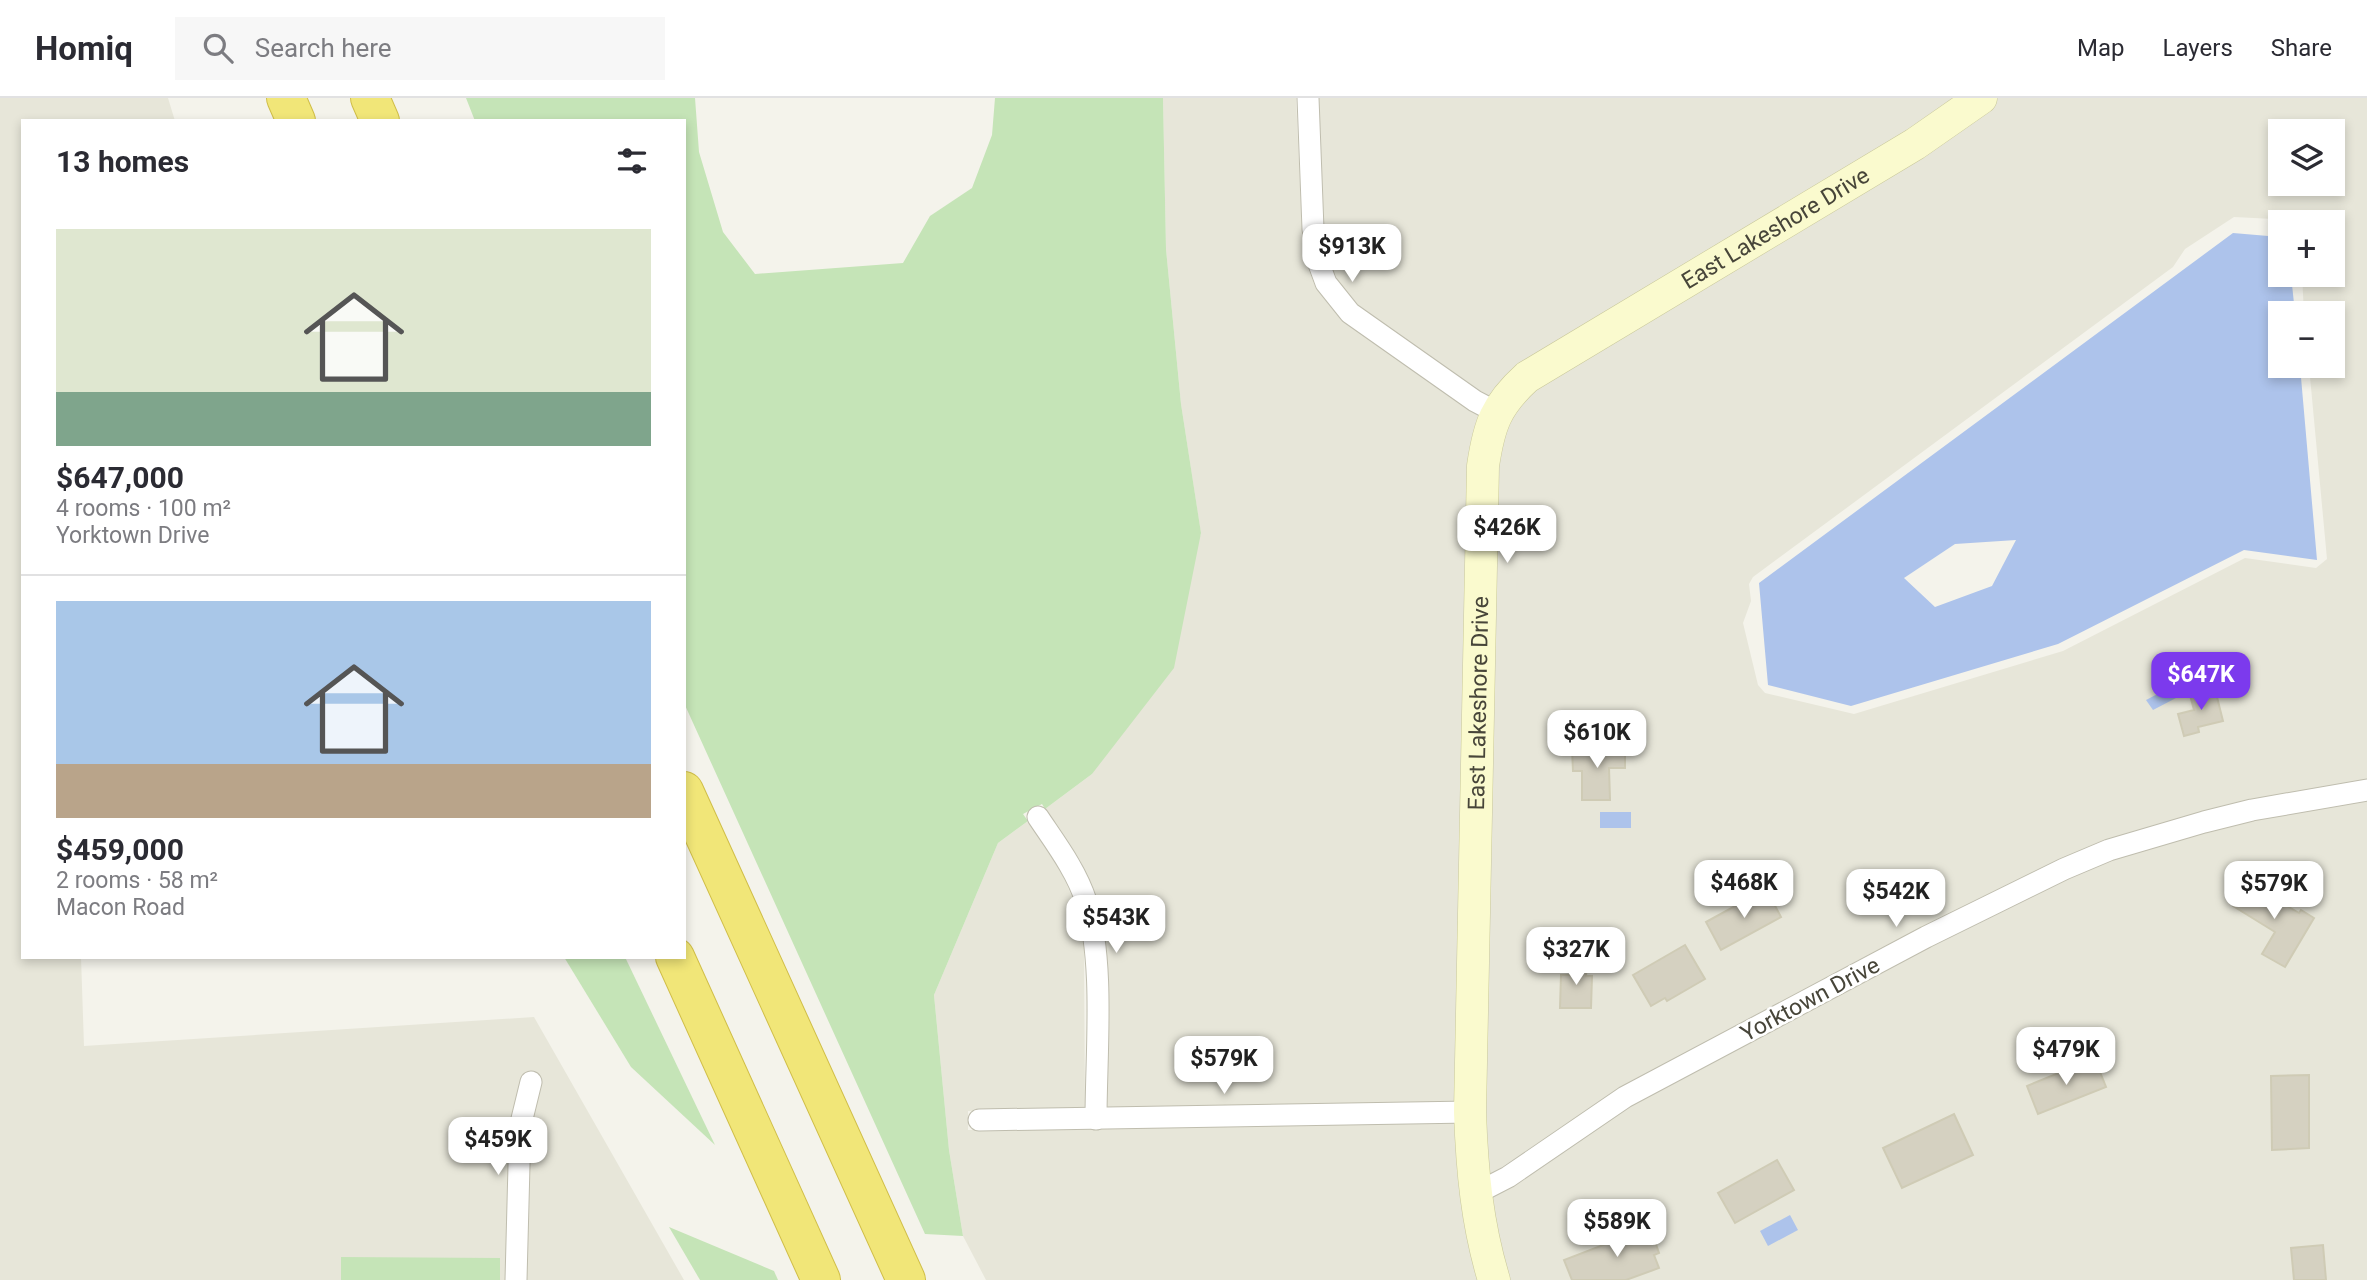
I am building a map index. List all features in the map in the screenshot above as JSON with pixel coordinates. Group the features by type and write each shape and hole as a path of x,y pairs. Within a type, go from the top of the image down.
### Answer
{"highway":[{"path":"286,98 295,119"},
{"path":"370,98 379,119"},
{"path":"686,795 906,1280"},
{"path":"676,959 821,1280"}],"street":[{"path":"1308,98 1313,229 1319,264 1326,283 1350,313 1475,401 1496,412"},
{"name":"East Lakeshore Drive","path":"1494,1280 1480,1233 1470,1112 1483,466 1488,431 1507,395 1527,377 1915,144 1981,98"},
{"name":"Yorktown Drive","path":"1475,1194 1508,1177 1625,1097 1926,937 2064,869 2109,850 2216,819 2367,790"},
{"path":"1038,817 1070,865 1086,900 1095,948 1096,1119"},
{"path":"516,1280 520,1127 531,1082"},
{"path":"979,1120 1470,1112"}],"shaded area":[{"path":"0,98 168,98 174,119 21,119 21,959 81,959 84,1046 534,1017 684,1280 0,1280"},
{"path":"1163,98 1296,98 1302,229 1308,268 1316,288 1342,321 1483,417 1459,1102 1107,1109 1106,948 1097,899 1080,860 1045,809 1092,774 1201,534 1181,404 1166,249"},
{"path":"1319,98 1963,98 1492,399 1358,306 1337,279 1330,262 1324,228"},
{"path":"1998,98 2367,98 2367,781 2105,841 2058,860 1921,929 1618,1090 1484,1179 1494,466 1516,401","holes":["2268,210 2345,210 2345,287 2303,287 2303,301 2345,301 2345,378 2310,378 2327,559 2316,568 2245,558 2063,651 1854,714 1765,693 1758,685 1743,623 1751,601 1749,584 1753,577 2173,267 2185,249 2234,217 2268,219"]},
{"path":"2367,800 2367,1280 1506,1280 1487,1200 1631,1105 2069,877 2113,860 2207,831 2254,819"},
{"path":"1028,821 1060,870 1075,903 1084,949 1085,1109 968,1111 968,1130 1459,1121 1463,1189 1460,1191 1464,1197 1483,1280 986,1280 963,1236 949,1150 934,995 998,843"}],"green space":[{"path":"466,98 695,98 699,152 723,232 755,274 903,263 930,216 972,188 992,135 995,98 1163,98 1166,249 1181,404 1201,533 1174,668 1092,774 1045,809 1042,804 1023,814 1028,821 998,843 934,995 949,1150 963,1236 925,1234 686,707 686,119 474,119"},
{"path":"565,959 626,959 715,1145 631,1067"},
{"path":"669,1227 774,1271 778,1280 700,1280"},
{"path":"341,1257 500,1258 500,1280 341,1280"}],"water":[{"path":"2233,233 2268,236 2268,287 2292,287 2294,301 2268,301 2268,378 2301,378 2317,560 2244,550 2058,644 1851,706 1768,685 1759,583","holes":["2016,540 1992,586 1935,607 1904,578 1955,544"]},
{"path":"2171,687 2176,698 2153,710 2146,700"},
{"path":"1600,812 1631,812 1631,828 1600,828"},
{"path":"1790,1215 1798,1230 1768,1246 1760,1231"}],"building":[{"path":"2215,689 2223,721 2198,727 2199,732 2184,736 2178,714 2194,710 2190,695"},
{"path":"1625,748 1625,768 1609,768 1610,800 1582,800 1582,771 1573,771 1572,749"},
{"path":"2250,877 2268,888 2265,893 2299,913 2301,910 2314,918 2285,967 2262,954 2275,932 2233,906"},
{"path":"1766,889 1781,917 1721,950 1706,922"},
{"path":"1685,945 1705,979 1667,1001 1665,998 1651,1006 1633,975"},
{"path":"1570,959 1587,959 1586,976 1592,976 1591,1008 1560,1008 1561,975 1570,975"},
{"path":"2096,1062 2106,1087 2038,1114 2027,1086 2071,1068 2073,1071"},
{"path":"2309,1075 2309,1148 2272,1150 2271,1076"},
{"path":"1954,1114 1973,1155 1902,1188 1883,1148"},
{"path":"1777,1160 1794,1190 1735,1223 1718,1193"},
{"path":"1650,1227 1659,1253 1654,1255 1659,1268 1626,1280 1572,1280 1564,1260"},
{"path":"2323,1245 2326,1280 2294,1280 2291,1248"}]}
